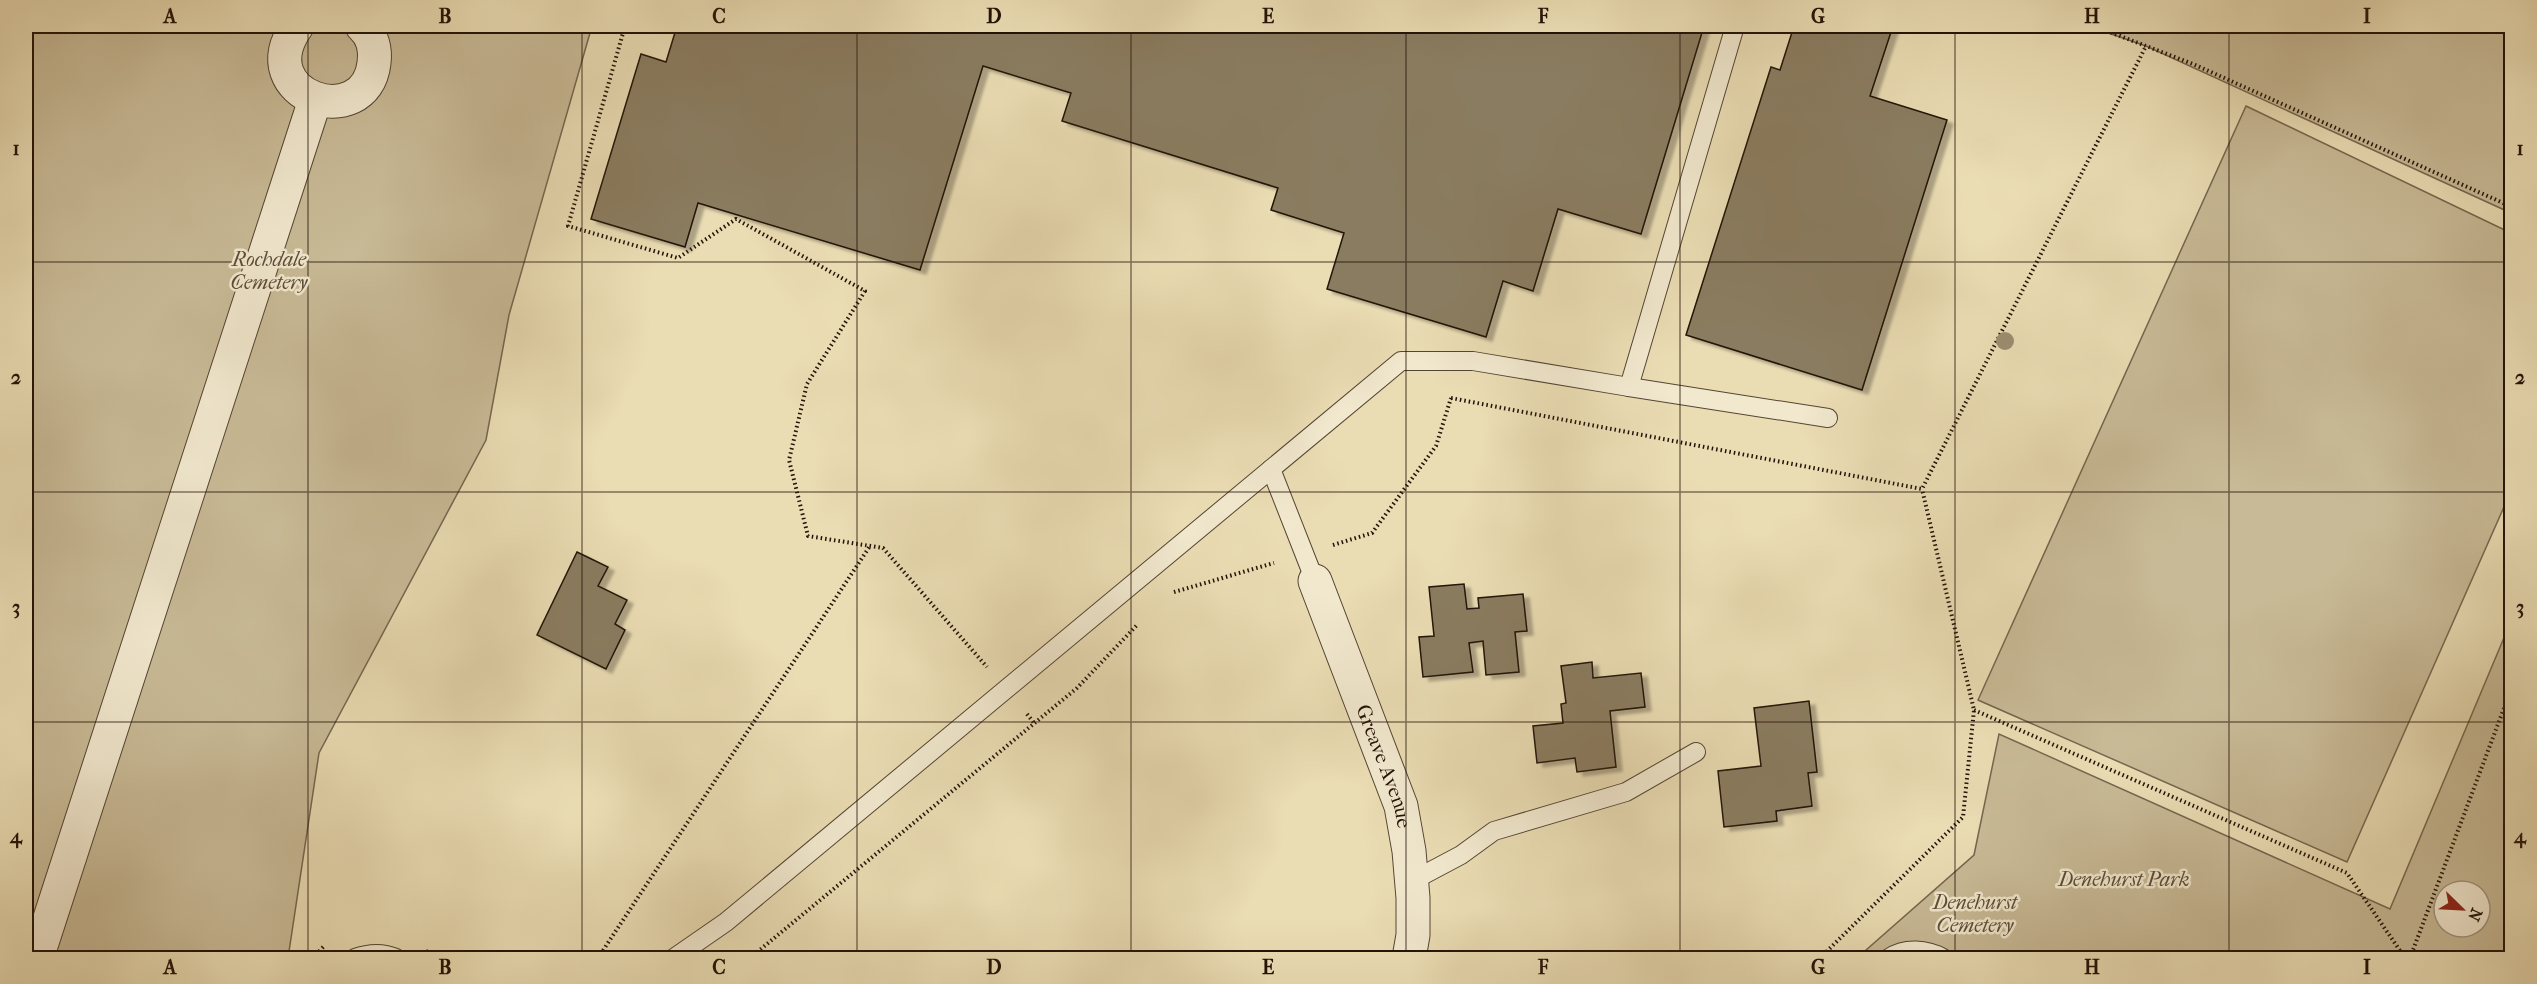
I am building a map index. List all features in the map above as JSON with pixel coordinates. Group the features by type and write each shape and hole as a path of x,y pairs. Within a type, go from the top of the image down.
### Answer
{"street":[{"path":"297,26 289,37 285,52 286,67 291,81 315,100 329,102 344,100 357,94 367,83 374,70 373,41 362,26"},
{"path":"37,958 315,100"},
{"name":"Greave Avenue","path":"1311,568 1401,806 1412,881 1413,935 1409,958"}],"lane":[{"path":"1629,387 1735,26"},
{"path":"674,958 711,933 1401,361 1473,361 1828,418"},
{"path":"1270,469 1311,568"},
{"path":"1412,881 1461,855 1494,831 1626,792 1696,752"},
{"path":"1889,958 1909,950 1925,951 1943,958"},
{"path":"355,958 365,954 385,954 396,958"}],"path":[{"path":"625,26 568,226 678,258 736,219 865,291 807,384 789,460 808,536 883,548 1034,723"},
{"path":"2094,26 2193,64 2511,207"},
{"path":"1820,958 1963,817 1974,710 1922,489 2146,46"},
{"path":"1166,594 1311,568 1372,533 1436,446 1451,398 1473,361"},
{"path":"1451,398 1922,489"},
{"path":"598,958 870,546"},
{"path":"750,958 1077,688 1142,620"},
{"path":"2410,958 2511,687"},
{"path":"1974,710 2347,873 2405,958"}],"green space":[{"name":"Rochdale Cemetery","path":"26,26 592,26 509,315 486,440 319,753 288,958 26,958"},
{"path":"2088,26 2511,26 2511,213 2146,46"},
{"path":"2246,106 2511,233 2511,491 2347,862 1978,700"},
{"name":"Denehurst Park","path":"2511,621 2511,958 1857,958 1974,855 1999,734 2390,909"}],"building":[{"path":"677,26 1704,26 1641,234 1558,209 1533,291 1503,281 1486,337 1327,289 1344,233 1271,210 1278,188 1062,121 1071,93 983,66 920,270 698,203 685,247 591,219 641,54 666,62"},
{"path":"1794,26 1893,26 1870,96 1947,120 1862,390 1686,335 1771,67 1780,70"},
{"path":"577,552 608,567 598,586 627,600 615,624 625,630 606,669 537,635"},
{"path":"1464,584 1467,609 1479,608 1478,598 1523,594 1527,631 1515,632 1519,672 1486,675 1483,641 1469,643 1473,672 1423,677 1419,637 1434,636 1429,587"},
{"path":"1592,662 1593,678 1641,673 1645,707 1610,711 1616,767 1577,772 1575,758 1537,763 1533,726 1563,723 1561,704 1566,703 1561,666"},
{"path":"1809,701 1817,772 1808,773 1812,806 1776,811 1777,821 1724,827 1718,771 1761,766 1754,708"}],"park label":[{"name":"Denehurst Cemetery","path":"1975,914"}]}
